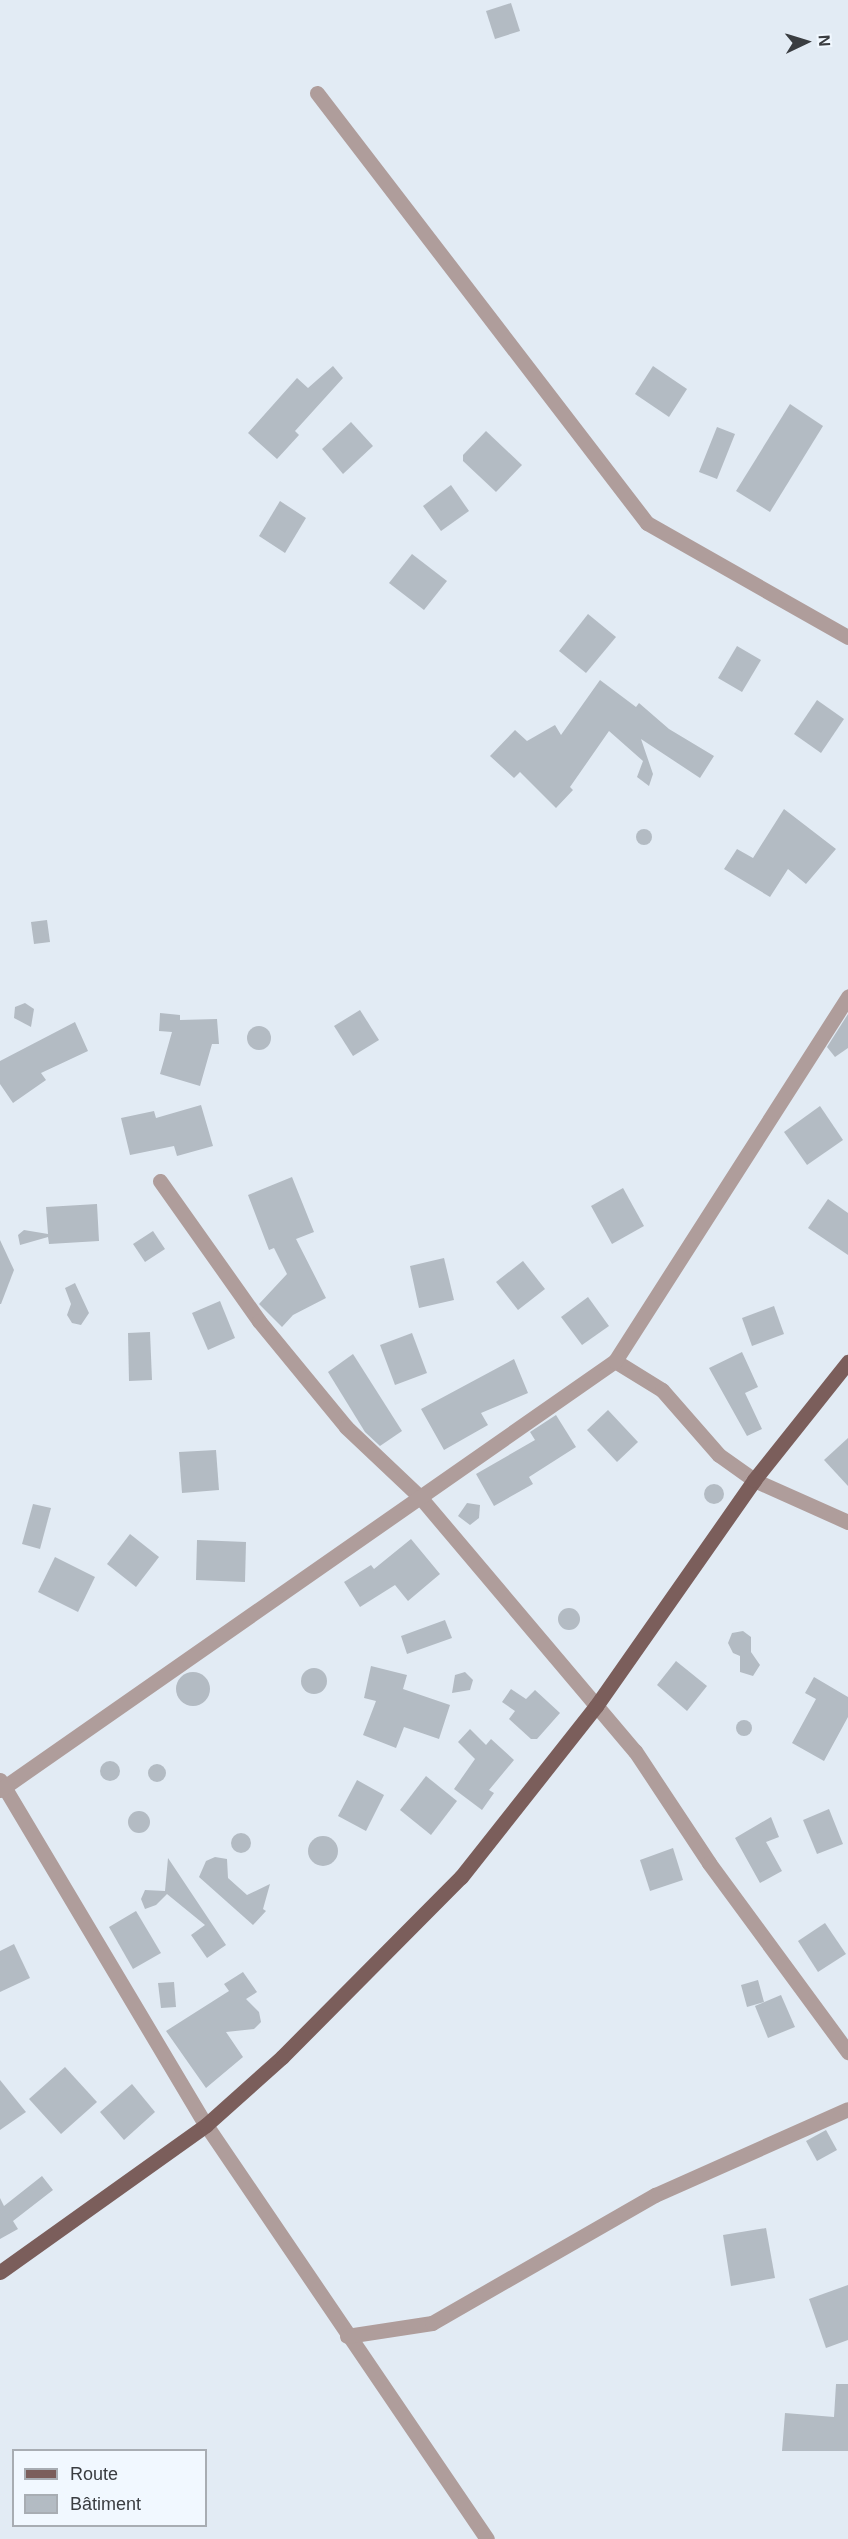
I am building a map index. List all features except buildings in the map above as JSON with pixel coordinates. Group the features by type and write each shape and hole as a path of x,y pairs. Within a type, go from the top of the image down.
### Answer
{"main road":[{"path":"0,2272 206,2125 282,2057 461,1877 596,1706 754,1480 848,1362"}],"street":[{"path":"317,93 647,523 848,637"},
{"path":"487,2539 347,2336 206,2125 1,1785 615,1362 848,996"},
{"path":"160,1181 259,1320 346,1427 420,1497 635,1750 709,1863 848,2052"},
{"path":"615,1362 662,1390 719,1455 754,1480 848,1522"},
{"path":"347,2336 432,2322 655,2195 848,2109"}]}
